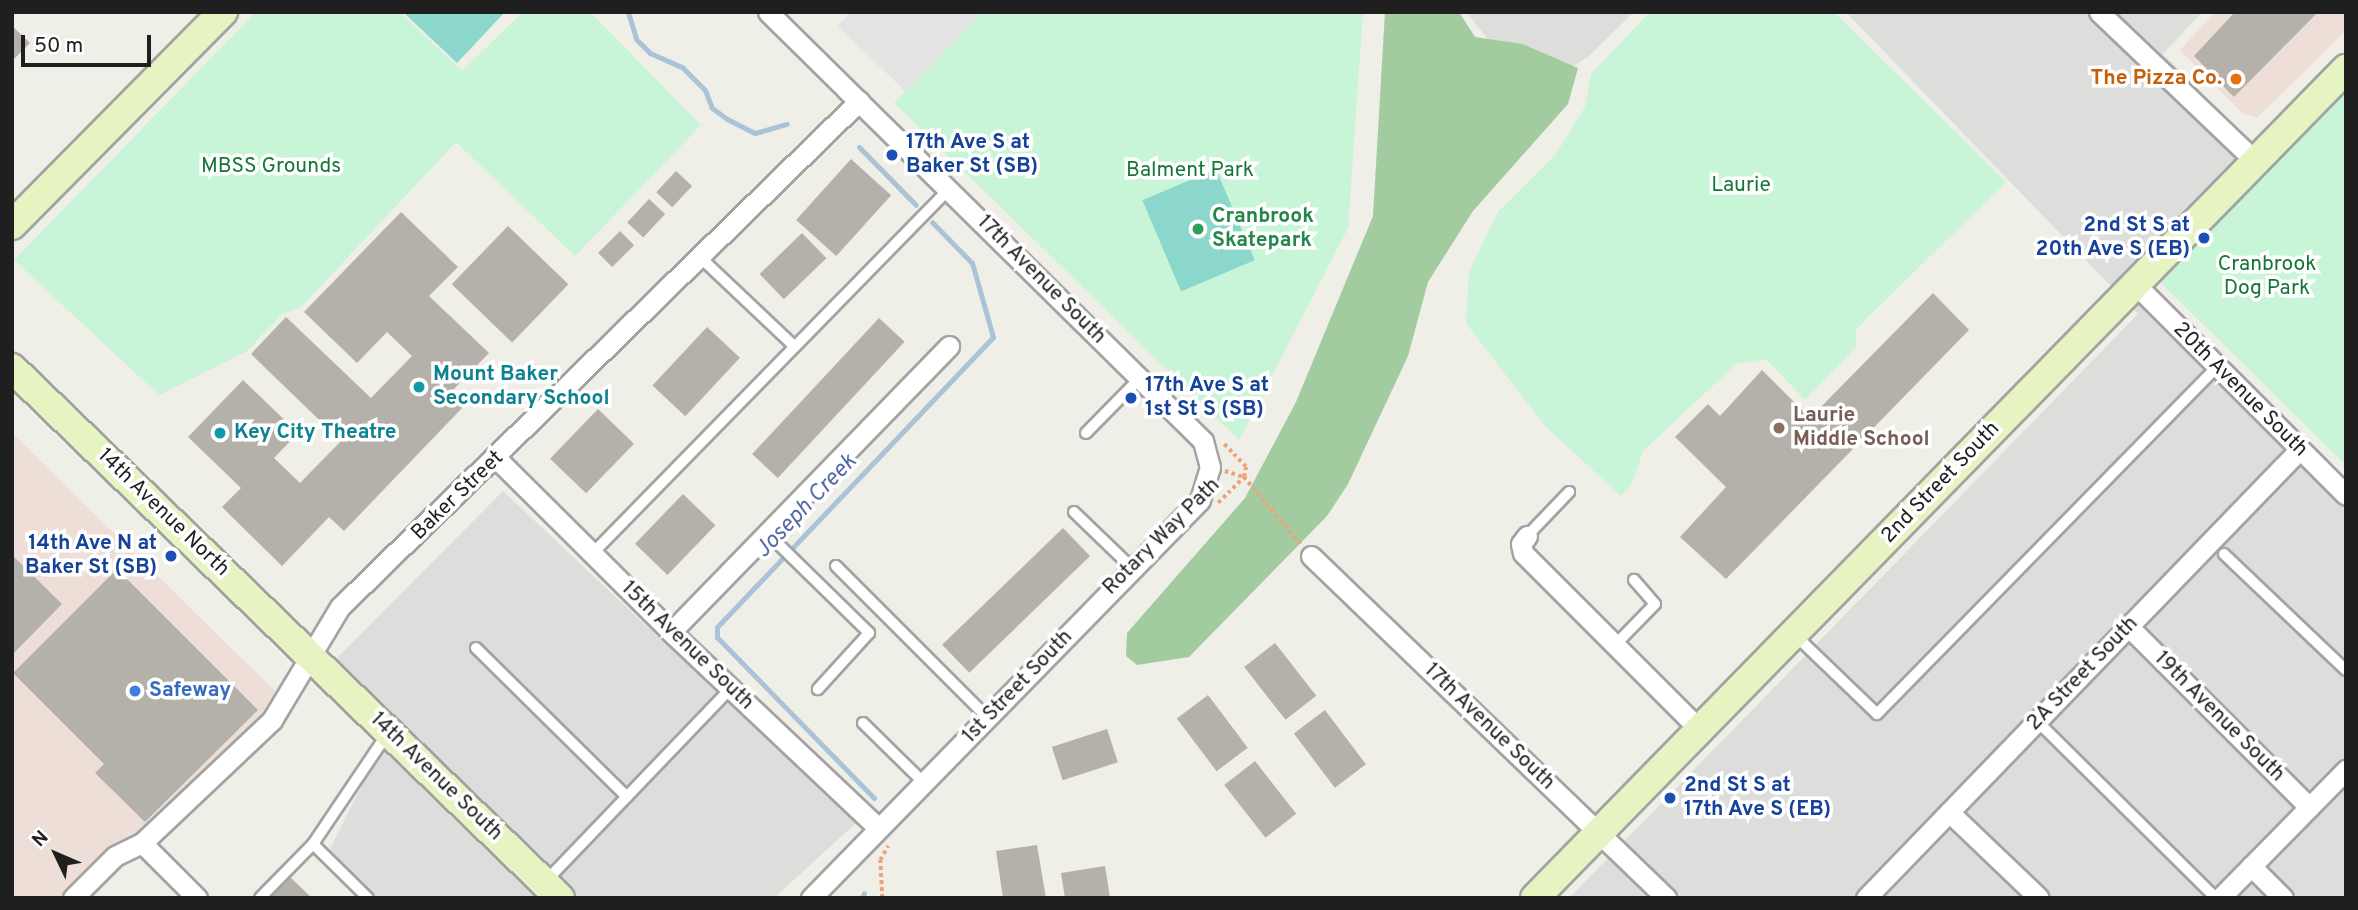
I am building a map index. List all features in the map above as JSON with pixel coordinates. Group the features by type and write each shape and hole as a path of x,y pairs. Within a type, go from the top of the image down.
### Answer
{"main road":[{"path":"12,225 223,12"},
{"name":"2nd Street South","path":"1535,898 2346,69"},
{"name":"14th Avenue North","path":"12,368 313,657"},
{"name":"14th Avenue South","path":"313,657 552,890"}],"street":[{"name":"17th Avenue South","path":"768,12 1203,441 1210,467"},
{"path":"2099,12 2256,162"},
{"name":"Baker Street","path":"73,898 115,856 142,843 272,720 313,657 340,607 497,459 859,101"},
{"name":"20th Avenue South","path":"2135,284 2346,495"},
{"path":"671,632 948,346"},
{"name":"2A Street South","path":"1866,898 2300,449"},
{"name":"15th Avenue South","path":"497,459 671,632 886,834"},
{"name":"1st Street South","path":"811,898 886,834 924,783 1200,500 1210,467"},
{"path":"1527,537 1521,544 1523,553 1700,730"},
{"name":"17th Avenue South","path":"1311,556 1666,898"},
{"name":"19th Avenue South","path":"2129,627 2309,807"},
{"path":"2218,898 2309,807 2342,782"},
{"path":"1949,811 2039,898"},
{"path":"142,843 197,898"},
{"path":"2251,866 2283,898"}],"lane":[{"path":"592,554 949,189"},
{"path":"701,258 795,346"},
{"path":"1794,633 1877,714 2217,367"},
{"path":"1086,433 1140,378"},
{"path":"1527,537 1569,492"},
{"path":"1074,512 1133,569"},
{"path":"767,533 869,633 818,689"},
{"path":"2224,554 2346,670"},
{"path":"836,566 988,718"},
{"path":"1615,645 1655,604 1634,580"},
{"path":"476,648 627,797"},
{"path":"552,890 627,797 731,688"},
{"path":"2037,722 2218,898"},
{"path":"863,723 924,783"},
{"path":"260,898 313,844 389,731"},
{"path":"313,844 368,898"}],"path":[{"name":"Rotary Way Path","path":"1215,506 1244,477 1246,467 1216,437"},
{"path":"1210,467 1244,477 1296,538"},
{"path":"882,898 880,860 886,834"}],"shaded area":[{"path":"403,12 505,12 457,63"},
{"path":"850,12 983,12 906,92 838,26"},
{"path":"1466,12 1634,12 1589,56 1558,76 1523,82"},
{"path":"1846,12 2202,12 2163,54 2268,159 2137,292 2346,496 2346,898 1569,898 2138,314"},
{"path":"2215,12 2346,12 2346,30 2257,118 2242,113 2180,50"},
{"name":"Cranbrook Skatepark","path":"1216,169 1255,260 1181,291 1142,200"},
{"path":"12,433 280,696 148,830 111,847 62,898 12,898"},
{"path":"503,491 856,823 774,898 375,898 329,851 389,731 337,658"}],"green space":[{"name":"MBSS Grounds","path":"256,12 400,12 462,71 523,12 591,13 701,125 575,256 456,142 300,308 282,314 247,351 159,395 14,260"},
{"name":"Balment Park","path":"983,12 1363,12 1348,228 1239,440 894,103"},
{"path":"1385,12 1459,12 1475,37 1522,44 1578,68 1568,104 1473,211 1428,282 1408,356 1348,484 1327,516 1189,657 1137,665 1126,656 1127,633 1245,498 1296,402 1373,216"},
{"name":"Laurie","path":"1650,12 1834,12 2006,182 1867,318 1856,330 1856,347 1805,400 1766,359 1736,364 1643,451 1632,484 1621,496 1544,425 1466,323 1469,272 1498,212 1556,154 1585,107 1591,74"},
{"name":"Cranbrook Dog Park","path":"2346,82 2346,465 2157,279"}],"building":[{"path":"2235,12 2318,12 2234,97 2194,56"},
{"path":"12,26 30,43 12,61"},
{"path":"851,159 891,195 836,256 796,220"},
{"path":"676,171 692,186 672,207 656,192"},
{"path":"649,199 665,214 643,237 627,222"},
{"name":"Mount Baker Secondary School","path":"401,212 458,267 429,296 489,353 449,394 463,407 344,531 329,517 282,566 222,507 241,488 188,437 243,380 298,433 274,458 300,483 341,441 251,354 286,317 371,398 412,356 387,332 357,363 304,312"},
{"path":"508,226 568,284 512,343 452,284"},
{"path":"620,231 634,245 612,267 598,253"},
{"path":"802,233 826,258 784,299 760,274"},
{"name":"Laurie Middle School","path":"1933,293 1969,330 1726,579 1680,537 1726,487 1675,437 1708,404 1720,416 1762,370 1810,418"},
{"path":"879,318 905,342 778,478 752,454"},
{"path":"707,327 740,358 685,416 652,386"},
{"path":"598,409 634,444 586,493 550,459"},
{"path":"683,494 715,525 667,575 635,544"},
{"path":"1063,528 1090,556 969,673 942,645"},
{"path":"12,555 62,604 12,655"},
{"name":"Safeway","path":"117,569 258,710 145,822 95,773 104,764 13,673"},
{"path":"1275,643 1316,696 1286,720 1244,667"},
{"path":"1208,695 1248,748 1217,771 1177,718"},
{"path":"1325,710 1366,764 1335,788 1294,733"},
{"path":"1107,729 1118,762 1063,780 1052,747"},
{"path":"1255,761 1296,814 1266,838 1224,785"},
{"path":"1037,845 1046,898 1003,898 996,851"},
{"path":"1105,866 1110,898 1065,898 1061,873"},
{"path":"290,877 312,898 270,898"}],"waterway":[{"name":"Joseph Creek","path":"628,12 636,39 650,53 683,68 705,90 712,108 727,119 755,133 787,124"},
{"name":"Joseph Creek","path":"859,147 916,205"},
{"name":"Joseph Creek","path":"874,798 717,637 717,627 993,337 972,263 932,222"},
{"name":"Joseph Creek","path":"862,898 864,893"}],"place":[{"name":"The Pizza Co.","path":"2236,79"},
{"name":"17th Ave S at Baker St (SB)","path":"892,155"},
{"name":"Cranbrook Skatepark","path":"1198,229"},
{"name":"2nd St S at 20th Ave S (EB)","path":"2204,238"},
{"name":"Mount Baker Secondary School","path":"419,387"},
{"name":"17th Ave S at 1st St S (SB)","path":"1131,398"},
{"name":"Laurie Middle School","path":"1779,428"},
{"name":"Key City Theatre","path":"220,433"},
{"name":"14th Ave N at Baker St (SB)","path":"171,556"},
{"name":"Safeway","path":"135,691"},
{"name":"2nd St S at 17th Ave S (EB)","path":"1670,798"}]}
